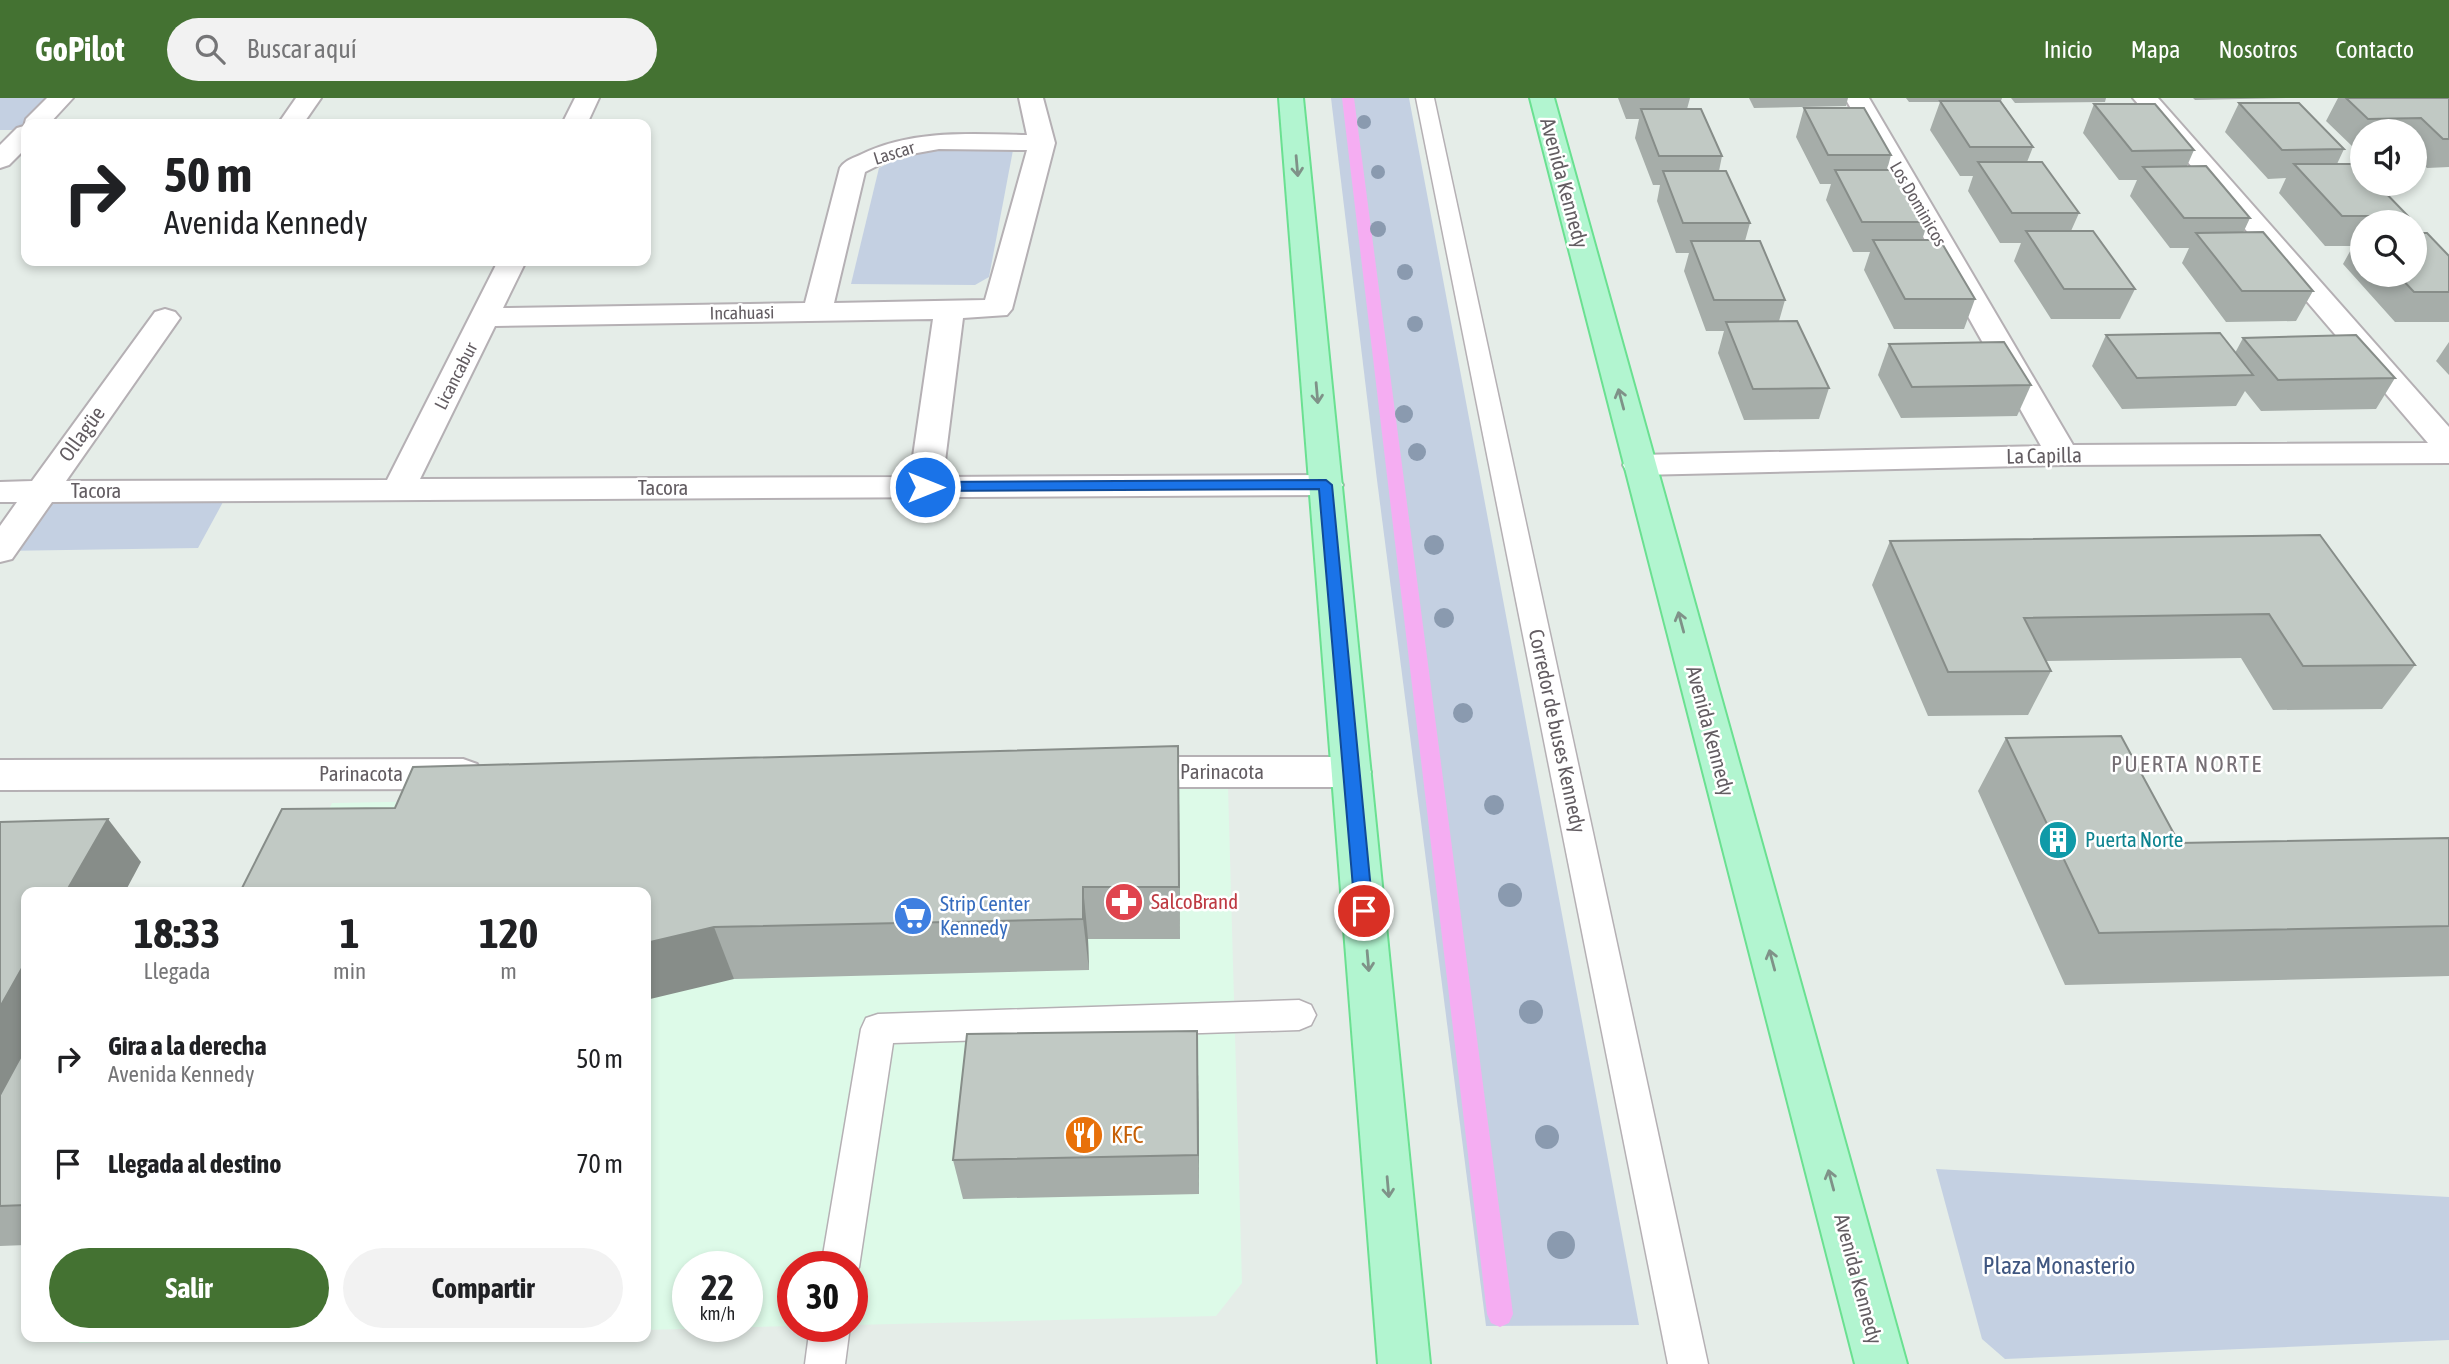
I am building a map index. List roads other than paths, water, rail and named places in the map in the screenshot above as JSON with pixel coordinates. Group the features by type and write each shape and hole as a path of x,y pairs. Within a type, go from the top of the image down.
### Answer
{"main road":[{"path":"1291,98 1404,1364"},
{"name":"Avenida Kennedy","path":"1542,98 1881,1364"}],"street":[{"path":"40,119 61,98"},
{"path":"294,119 309,98"},
{"path":"577,119 587,98"},
{"path":"1031,98 1042,144"},
{"name":"Los Dominicos","path":"1857,98 2063,455"},
{"path":"2145,98 2449,447"},
{"path":"0,134 21,133"},
{"path":"0,160 21,138"},
{"name":"Lascar","path":"817,312 853,168 888,151 939,141 1042,144"},
{"name":"Incahuasi","path":"487,317 997,309 1042,144"},
{"name":"Licancabur","path":"398,489 511,266"},
{"path":"925,487 948,310"},
{"name":"Ollagüe","path":"0,551 165,318"},
{"name":"La Capilla","path":"1639,465 2063,455 2449,453"},
{"name":"Tacora","path":"0,492 1326,485"},
{"name":"Parinacota","path":"1089,772 1351,772"},
{"name":"Parinacota","path":"0,775 503,774"}],"lane":[{"name":"Corredor de buses Kennedy","path":"1425,98 1688,1364"},
{"path":"843,1251 878,1029 1299,1015"},
{"path":"825,1364 828,1342"}],"waterway":[{"path":"1348,98 1500,1314"}],"place":[{"name":"Puerta Norte","path":"2058,840"},
{"name":"SalcoBrand","path":"1124,902"},
{"name":"Strip Center Kennedy","path":"913,916"},
{"name":"KFC","path":"1084,1135"}],"district":[{"name":"PUERTA NORTE","path":"2187,764"}],"park label":[{"name":"Plaza Monasterio","path":"2059,1266"}]}
